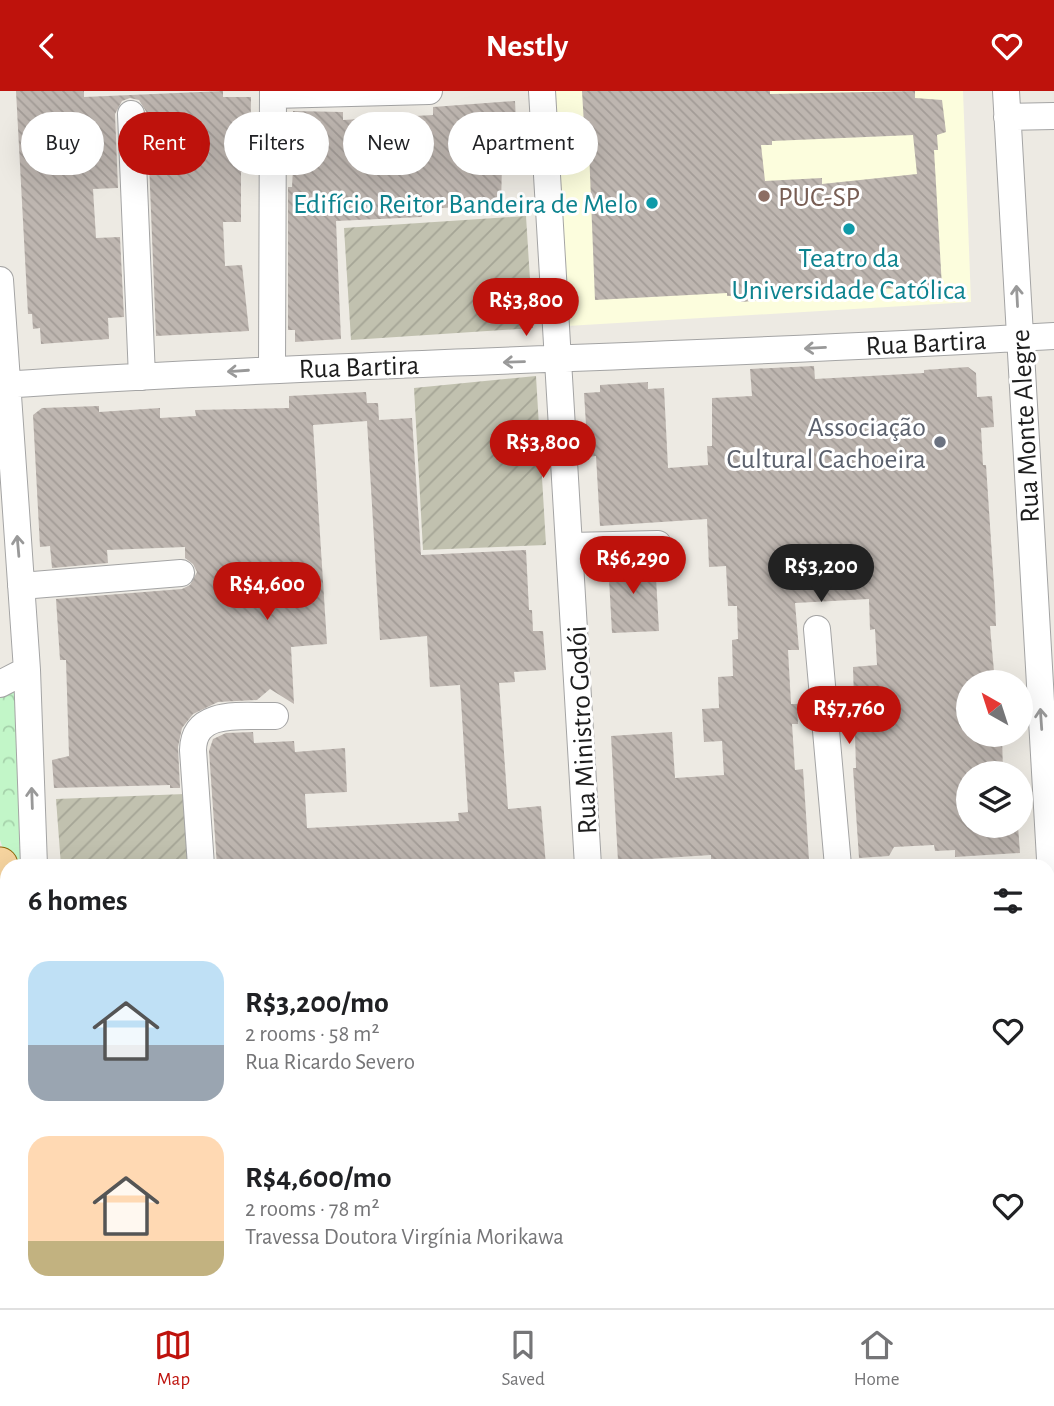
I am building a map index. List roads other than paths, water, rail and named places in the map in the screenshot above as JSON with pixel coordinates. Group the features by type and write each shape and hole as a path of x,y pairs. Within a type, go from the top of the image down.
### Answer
{"street":[{"path":"272,369 273,93 429,91"},
{"name":"Rua Ministro Godói","path":"541,91 560,360 588,859"},
{"path":"1006,104 1054,116"},
{"name":"Rua Monte Alegre","path":"1006,104 1050,859"},
{"path":"134,175 142,377"},
{"path":"0,280 3,385 27,670 34,859"},
{"name":"Rua Bartira","path":"3,385 272,369 560,360 1054,336"},
{"path":"570,546 658,544"},
{"path":"21,586 181,573"},
{"path":"817,629 837,859"},
{"path":"0,684 27,670"},
{"path":"201,859 193,750 196,734 212,719 275,716"}],"place":[{"name":"PUC-SP","path":"764,196"},
{"name":"Edifício Reitor Bandeira de Melo","path":"652,203"},
{"name":"Teatro da Universidade Católica","path":"849,229"},
{"name":"Associação Cultural Cachoeira","path":"940,442"}]}
